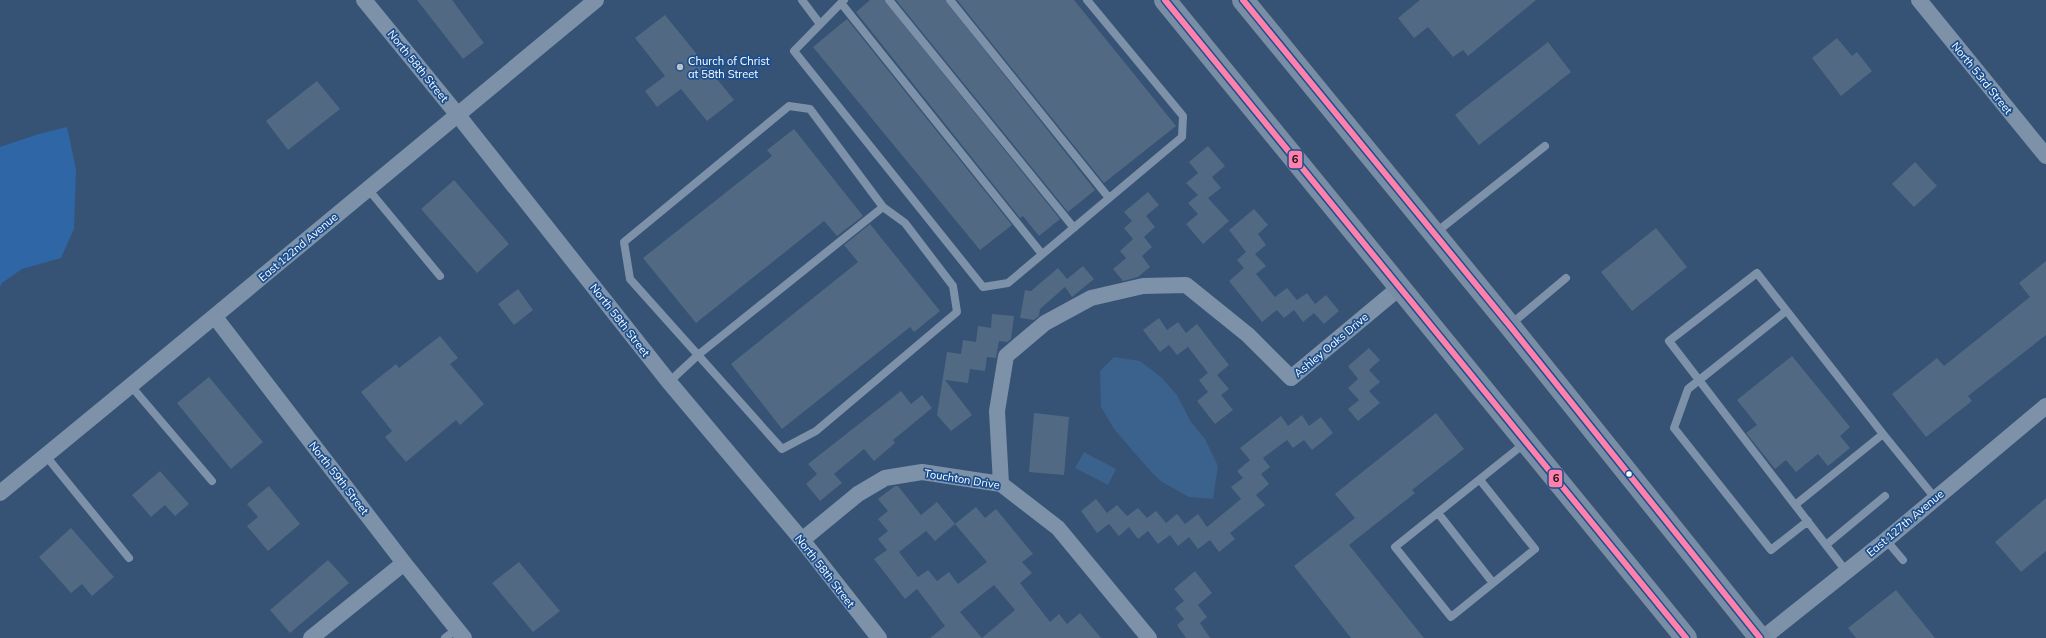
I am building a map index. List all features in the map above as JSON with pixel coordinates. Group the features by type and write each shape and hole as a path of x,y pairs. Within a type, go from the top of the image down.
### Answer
{"main road":[{"path":"1165,0 1686,638"},
{"path":"1243,0 1510,326 1760,638"}],"street":[{"name":"North 58th Street","path":"364,0 457,114 668,382 802,540 879,638"},
{"name":"East 122nd Avenue","path":"0,493 215,317 457,114 596,0"},
{"name":"North 53rd Street","path":"1919,0 2046,156"},
{"name":"Ashley Oaks Drive","path":"1001,484 997,411 1006,356 1046,323 1091,298 1143,286 1186,285 1248,335 1291,378 1399,288"},
{"name":"North 59th Street","path":"215,317 404,563 456,635"},
{"name":"East 127th Avenue","path":"1763,638 1886,540 2046,406"},
{"name":"Touchton Drive","path":"802,540 858,494 885,478 922,472 1001,484 1058,528 1149,638"},
{"path":"311,638 404,563"}],"lane":[{"path":"802,0 820,24"},
{"path":"889,0 1074,228"},
{"path":"950,0 1110,198"},
{"path":"1042,254 843,2 794,51 983,287 1008,283 1182,137 1183,116 1088,0"},
{"path":"789,106 810,109 883,207 905,223 953,286 958,312 816,431 782,449 630,279 624,242 789,106"},
{"path":"1434,235 1545,146"},
{"path":"368,189 440,276"},
{"path":"668,382 698,355 883,207"},
{"path":"1846,571 1669,341 1675,336 1756,272 1935,498"},
{"path":"1510,326 1566,278"},
{"path":"1786,311 1688,389 1674,428 1771,550 1808,521"},
{"path":"130,386 212,481"},
{"path":"1795,505 1883,434"},
{"path":"1480,480 1535,549 1451,617 1395,547 1526,442"},
{"path":"46,456 129,558"},
{"path":"1826,545 1884,496"},
{"path":"1438,512 1493,583"},
{"path":"1886,540 1903,560"}],"shaded area":[{"path":"67,127 76,169 74,229 61,258 22,269 2,283 0,287 0,147 39,134"},
{"path":"1114,357 1140,361 1161,377 1177,395 1191,422 1205,439 1218,466 1213,499 1189,497 1162,482 1152,473 1114,429 1101,407 1100,371"},
{"path":"1084,452 1116,469 1108,485 1075,468"}],"building":[{"path":"417,0 452,0 484,43 463,59"},
{"path":"870,0 884,0 1060,219 1039,236 1023,216 1020,218 856,12"},
{"path":"896,0 945,0 1095,190 1068,212"},
{"path":"957,0 1074,0 1176,126 1104,183"},
{"path":"1420,0 1536,0 1468,56 1463,50 1453,57 1428,27 1414,38 1398,18"},
{"path":"665,15 734,100 707,121 681,89 657,107 645,91 665,76 635,38"},
{"path":"847,19 1012,225 980,250 813,47"},
{"path":"1837,38 1852,56 1857,52 1872,71 1841,96 1812,58"},
{"path":"1548,42 1571,72 1479,145 1455,115"},
{"path":"317,81 340,109 288,150 266,121"},
{"path":"794,129 863,216 837,236 824,221 696,323 643,258 772,156 767,150"},
{"path":"1208,146 1225,166 1212,177 1221,188 1208,198 1229,221 1203,244 1186,224 1198,214 1188,203 1198,195 1186,183 1198,173 1189,162"},
{"path":"1915,162 1937,186 1914,207 1892,184"},
{"path":"454,180 509,244 477,273 421,209"},
{"path":"1148,192 1159,205 1146,216 1155,227 1144,237 1152,247 1142,256 1150,267 1138,277 1123,281 1113,269 1126,258 1120,251 1133,239 1124,228 1132,221 1124,212"},
{"path":"1254,209 1268,225 1258,234 1266,245 1255,254 1266,266 1256,274 1275,297 1287,288 1297,300 1307,293 1315,304 1326,295 1339,311 1324,324 1314,313 1303,322 1294,310 1284,318 1277,310 1262,322 1229,281 1244,268 1237,260 1246,252 1229,230"},
{"path":"870,224 940,311 914,332 910,327 782,429 731,364 858,262 844,245"},
{"path":"1656,228 1687,267 1632,311 1601,272"},
{"path":"2046,261 2046,335 1968,396 1972,401 1926,437 1892,394 1937,358 1944,366 2030,297 2019,283"},
{"path":"1083,266 1094,279 1072,297 1065,287 1040,309 1039,316 1034,320 1020,318 1025,290 1031,291 1058,268 1067,279"},
{"path":"518,289 533,310 514,325 498,304"},
{"path":"992,314 1014,316 1011,339 1007,342 999,341 996,358 987,357 985,371 970,369 968,383 945,380 972,415 951,431 937,415 947,352 961,354 963,340 976,342 978,326 991,328"},
{"path":"1159,318 1167,330 1178,322 1186,333 1197,324 1229,365 1217,375 1229,389 1221,395 1233,410 1215,424 1197,401 1208,392 1199,380 1208,373 1188,347 1177,355 1169,345 1160,352 1143,330"},
{"path":"440,336 458,358 450,364 484,404 460,425 456,420 406,462 385,437 392,431 361,392 396,364 399,368"},
{"path":"1369,348 1380,360 1369,370 1380,382 1369,391 1380,403 1358,421 1348,409 1359,400 1348,388 1358,379 1348,366"},
{"path":"1792,356 1850,427 1840,436 1850,448 1828,466 1818,454 1796,472 1786,460 1775,469 1746,433 1757,425 1737,400"},
{"path":"209,377 263,442 231,469 177,403"},
{"path":"901,391 911,404 922,395 932,408 893,440 895,443 874,461 864,449 834,474 842,483 820,501 806,484 817,474 808,464"},
{"path":"1034,413 1069,417 1064,475 1029,472"},
{"path":"1436,413 1464,449 1412,490 1415,493 1349,545 1424,638 1351,638 1294,566 1355,518 1335,494"},
{"path":"1302,415 1309,426 1321,417 1333,433 1312,450 1304,440 1293,448 1287,440 1263,458 1270,467 1261,474 1269,484 1256,495 1265,505 1230,533 1235,539 1219,552 1210,540 1198,549 1189,537 1178,546 1170,535 1158,544 1148,531 1138,539 1129,527 1119,536 1109,524 1097,533 1081,511 1096,499 1107,513 1117,505 1127,516 1138,508 1147,518 1156,511 1166,523 1177,514 1185,524 1198,514 1207,527 1241,499 1231,487 1243,478 1237,471 1250,460 1240,448 1281,416 1288,426"},
{"path":"160,471 189,504 175,516 165,505 151,517 132,495"},
{"path":"269,486 300,524 268,551 247,526 258,517 247,504"},
{"path":"895,486 898,486 921,515 937,502 955,524 976,507 985,518 996,509 1033,554 1022,562 1032,573 1020,583 1050,622 1059,614 1067,624 1080,613 1101,638 982,638 930,638 945,626 917,589 905,599 874,559 887,550 878,539 888,531 878,519 888,511 878,499","holes":["955,524 987,562 958,584 949,572 937,581 928,570 918,577 899,552 926,531 935,541","994,585 1015,610 982,638 960,612"]},
{"path":"2046,498 2046,551 2021,572 1995,542"},
{"path":"71,528 114,577 92,596 82,584 71,593 39,557"},
{"path":"328,560 349,583 290,633 270,610"},
{"path":"519,562 560,611 533,632 492,583"},
{"path":"1195,571 1212,593 1198,605 1207,617 1200,623 1210,638 1186,638 1177,625 1184,619 1175,608 1184,601 1174,589"},
{"path":"1896,590 1935,638 1856,638 1848,628"}],"transit line":[{"name":"6","path":"1165,0 1686,638"},
{"name":"6","path":"1243,0 1510,326 1760,638"}],"place":[{"name":"Church of Christ at 58th Street","path":"680,67"}]}
